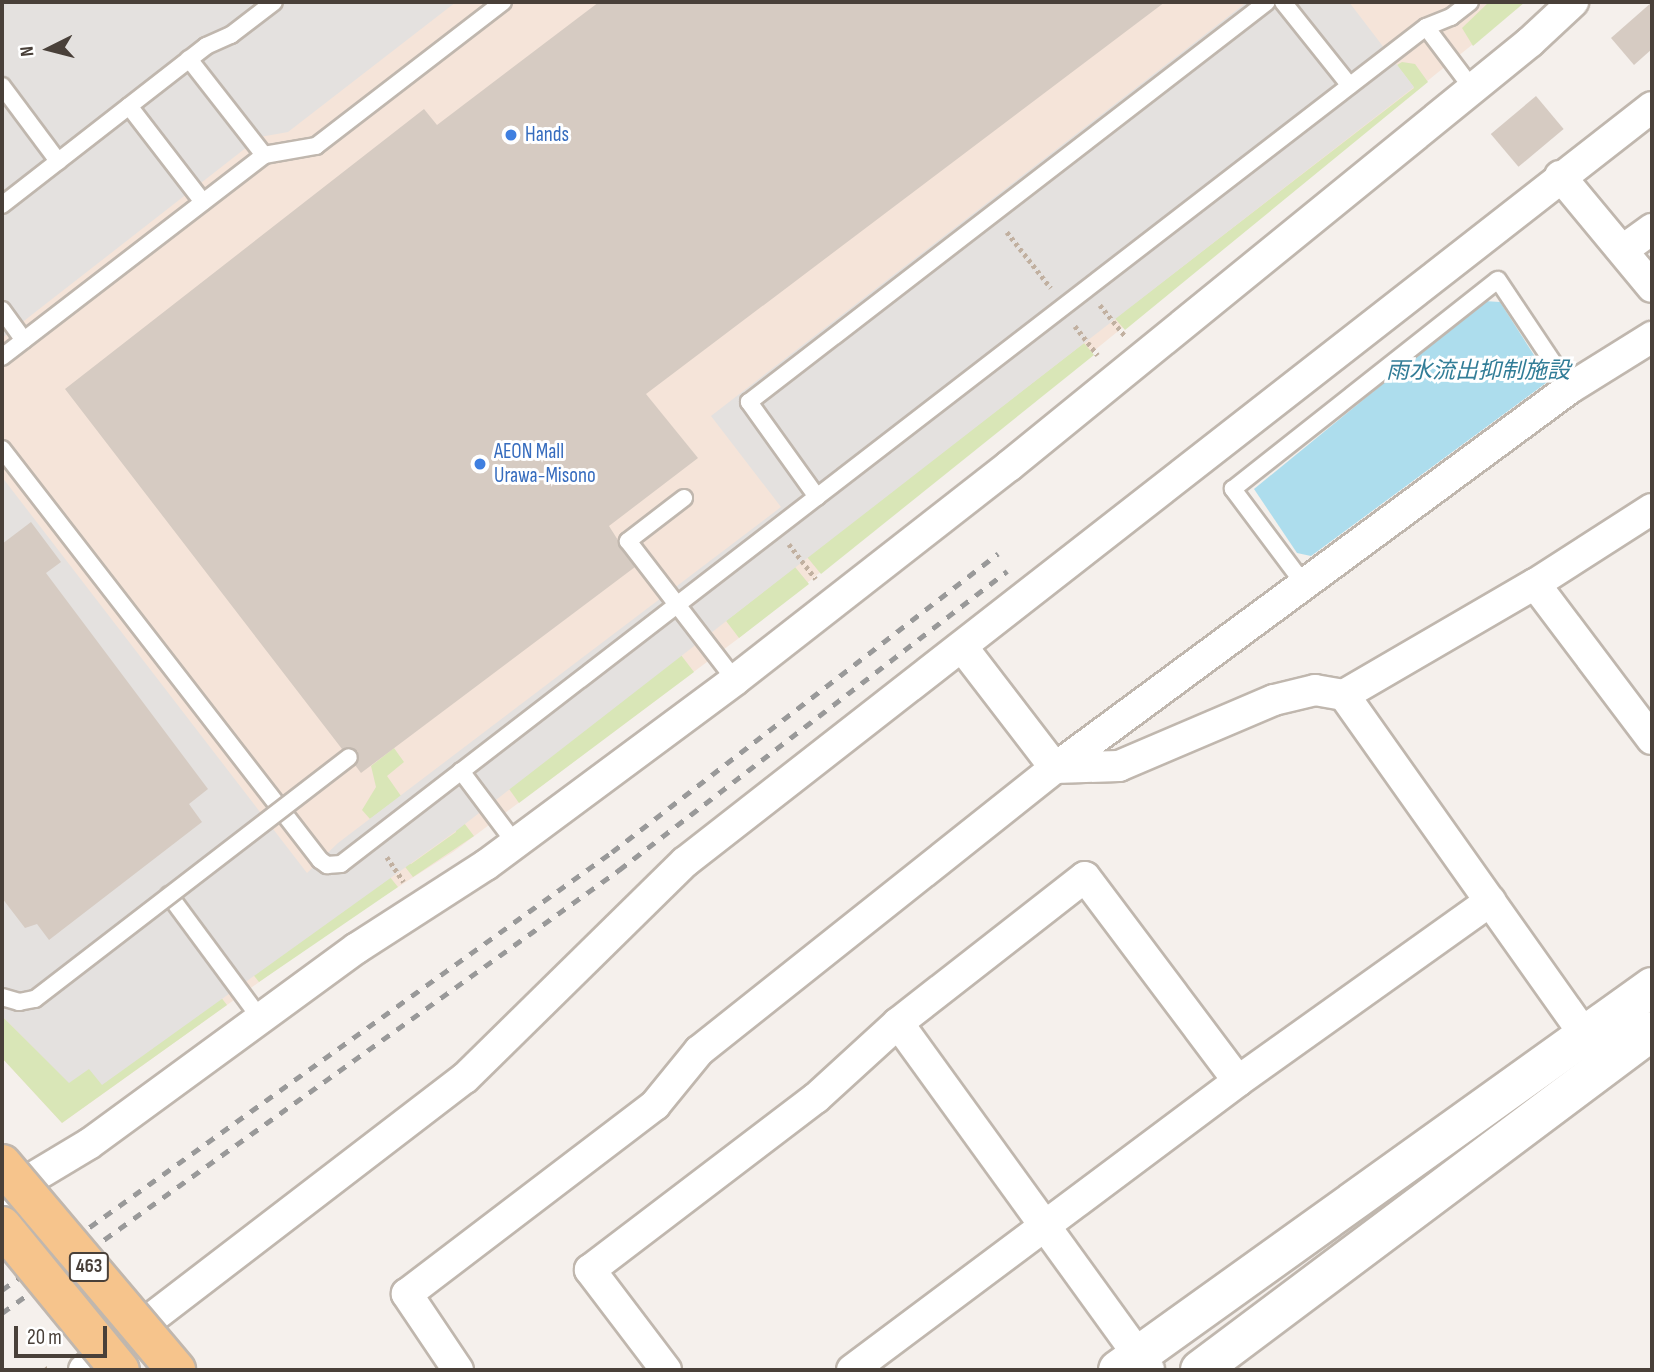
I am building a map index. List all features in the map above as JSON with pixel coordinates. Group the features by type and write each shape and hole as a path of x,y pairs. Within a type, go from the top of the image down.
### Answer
{"highway":[{"name":"463","path":"2,1164 176,1370"},
{"name":"463","path":"2,1226 120,1370"}],"street":[{"path":"2,1196 89,1144 260,1018 515,843 734,680 1009,466 1472,88 1573,2"},
{"path":"84,1370 465,1078 685,862 963,648 1560,176 1652,107"},
{"path":"1560,176 1652,287"},
{"path":"1623,250 1652,229"},
{"path":"458,1370 407,1294 655,1105 699,1051 1055,768 1570,388 1652,337"},
{"path":"1055,768 1119,766 1274,700 1315,690 1344,695 1535,584 1652,509"},
{"path":"1535,584 1652,739"},
{"path":"963,648 1055,768"},
{"path":"1344,695 1585,1036"},
{"path":"666,1370 590,1270 816,1098 898,1023 1084,877 1238,1081"},
{"path":"852,1370 1238,1081 1490,901"},
{"path":"898,1023 1135,1365 1652,987"},
{"path":"1200,1370 1652,1031"}],"lane":[{"path":"2,205 189,59 274,2"},
{"path":"2,357 264,155 316,146 503,2"},
{"path":"817,497 749,402 1267,2"},
{"path":"1283,2 1350,86"},
{"path":"2,449 327,865 341,864 1426,27 1451,17 1470,2"},
{"path":"1426,27 1472,88"},
{"path":"189,59 264,155"},
{"path":"2,86 58,161"},
{"path":"129,106 203,202"},
{"path":"1304,584 1233,489 1498,280 1570,388"},
{"path":"2,310 24,340"},
{"path":"684,498 628,541 734,680"},
{"path":"2,997 19,1002 34,999 349,757"},
{"path":"461,771 515,843"},
{"path":"169,895 260,1018"}],"path":[{"path":"1002,225 1057,297"},
{"path":"1071,320 1101,359"},
{"path":"777,528 821,585"}],"shaded area":[{"name":"AEON Mall Urawa-Misono","path":"2,2 1525,2 739,638 453,852 343,922 62,1123 2,1058"},
{"path":"2,2 456,2 288,132 260,137 2,338"},
{"path":"1247,2 1349,2 1414,87 456,831 102,1085 89,1069 69,1083 2,1016 2,477 307,873 338,843 781,507 711,416"}],"green space":[{"path":"1489,2 1525,2 1473,46 1462,28"},
{"path":"1402,62 1415,64 1428,82 1125,330 1098,299 1130,307 1414,88 1397,65"},
{"path":"1084,343 1094,355 821,574 807,557"},
{"path":"795,567 809,584 739,638 711,601 731,617"},
{"path":"671,642 694,672 519,803 502,779"},
{"path":"394,748 404,762 387,776 401,796 370,819 362,810 376,787 371,766"},
{"path":"454,810 474,836 413,877 392,850 411,864 456,832"},
{"path":"377,861 398,887 259,982 248,968"},
{"path":"206,978 227,1005 62,1123 2,1058 2,1016 69,1082"}],"water":[{"name":"雨水流出抑制施設","path":"1484,301 1500,302 1550,380 1311,556 1297,553 1254,489"}],"building":[{"path":"599,2 1165,2 646,394 698,458 609,526 635,567 361,773 355,765 358,751 342,749 65,389 424,109 437,125"},
{"path":"1652,2 1652,49 1634,65 1611,38"},
{"path":"1536,96 1564,129 1518,167 1491,134"},
{"path":"31,522 61,562 46,573 208,789 189,804 202,822 49,940 37,924 25,928 2,898 2,544"}],"railway":[{"path":"2,1290 612,852 998,554"},
{"path":"2,1313 619,870 1007,571"}],"place":[{"name":"Hands","path":"511,135"},
{"name":"AEON Mall Urawa-Misono","path":"480,464"}]}
